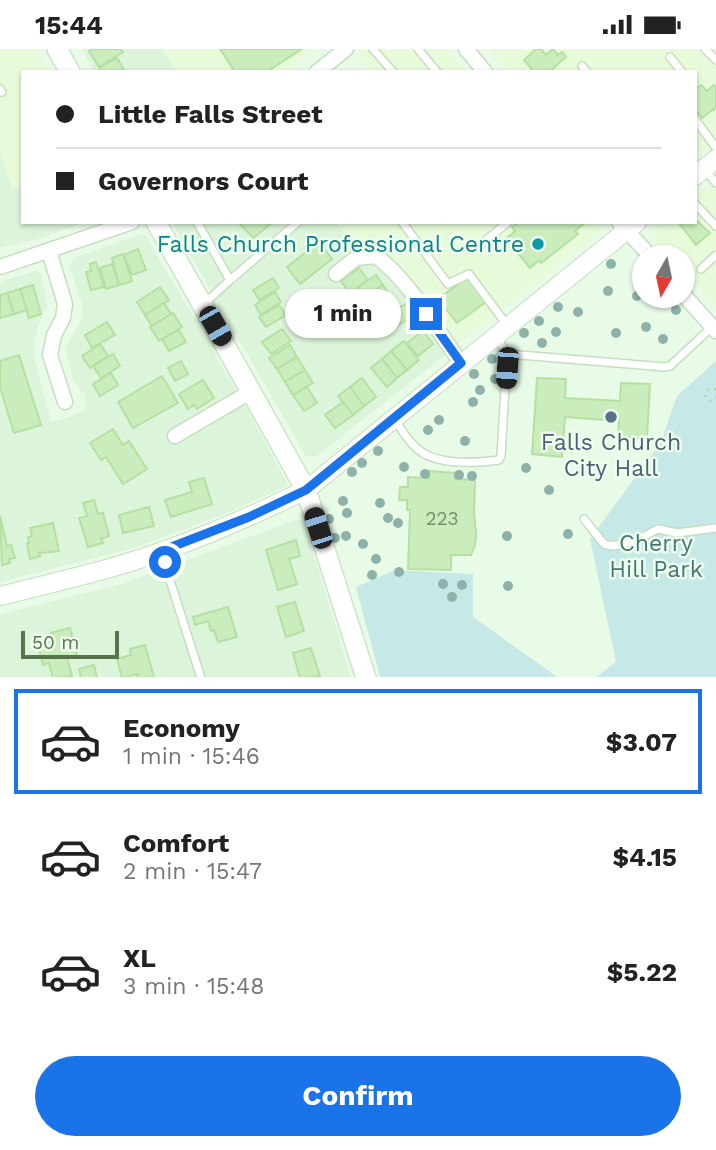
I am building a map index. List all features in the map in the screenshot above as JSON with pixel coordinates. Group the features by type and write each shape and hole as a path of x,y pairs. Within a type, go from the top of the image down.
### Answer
{"main road":[{"path":"57,49 69,70"},
{"path":"157,224 306,490 366,677"}],"street":[{"path":"319,70 345,49"},
{"path":"466,49 483,70"},
{"path":"0,267 126,224"},
{"path":"0,596 111,568 161,551 249,517 306,490 628,225 642,245"},
{"path":"49,251 65,304 64,318 52,342 50,355 65,402"},
{"path":"336,274 356,258 376,256 412,295 461,363"},
{"path":"695,308 714,329"},
{"path":"174,436 252,391"}],"lane":[{"path":"373,49 391,70"},
{"path":"418,49 435,70"},
{"path":"705,49 716,60"},
{"path":"670,57 680,70"},
{"path":"697,122 716,148"},
{"path":"705,168 716,183"},
{"path":"697,206 716,226"},
{"path":"198,224 230,280"},
{"path":"203,305 297,224"},
{"path":"394,419 415,447 424,453 447,460 474,462 499,460 501,456 507,354 502,331 470,274 448,284 403,224"},
{"path":"478,247 506,224"},
{"path":"701,269 716,255"},
{"path":"507,354 665,367 670,366 714,329"},
{"path":"584,519 604,544 613,546 635,541 657,529 677,533 716,528"},
{"path":"161,551 201,677"}],"shaded area":[{"path":"0,49 35,49 51,70 21,70 21,186 12,189 0,150"},
{"path":"82,49 162,49 176,70 93,70"},
{"path":"162,49 313,49 287,70 176,70"},
{"path":"373,49 447,49 465,70 368,70 357,55"},
{"path":"488,49 716,49 716,141 697,156 697,70 506,70"},
{"path":"0,148 12,189 21,186 21,224 79,224 38,239 0,248"},
{"path":"716,178 716,307 695,283 695,245 661,245 656,239 657,227 661,224 697,224 697,194"},
{"path":"173,224 338,224 356,246 370,234 459,344 317,456 306,456"},
{"path":"338,224 601,225 599,233 459,344 371,235 356,246"},
{"path":"139,235 146,236 250,414 288,485 235,510 134,548 0,582 0,282 35,271 41,273 47,305 37,330 33,353 51,422 69,417 86,410 85,395 74,382 67,358 66,346 80,323 82,313 82,304 69,265 76,257"},
{"path":"295,520 304,522 351,677 0,677 0,614 122,584"}],"green space":[{"name":"Cherry Hill Park","path":"716,361 716,677 596,677 616,662 590,539 661,442 677,396"},
{"path":"395,570 473,574 473,617 557,677 380,677 356,587"}],"building":[{"path":"121,49 123,52 99,67 89,51"},
{"path":"220,49 302,49 272,70 234,70"},
{"path":"536,49 541,49 546,55 553,49 558,55 562,52 566,57 551,70 532,70 524,60"},
{"path":"117,58 124,70 101,70 99,67"},
{"path":"701,85 707,91 714,85 716,88 716,107 702,118 697,112 697,88"},
{"path":"697,221 710,233 696,245 680,224 697,224"},
{"path":"240,224 270,224 253,238"},
{"name":"Falls Church Professional Centre","path":"516,224 584,224 575,231 578,234 541,263 539,260 530,268 506,239 515,231 512,227"},
{"path":"319,242 332,259 300,284 287,267"},
{"path":"138,249 146,270 132,275 124,255"},
{"path":"123,254 132,281 119,285 112,258"},
{"path":"96,262 104,287 91,290 86,272 91,271 90,264"},
{"path":"112,264 119,285 106,289 100,268"},
{"path":"359,268 368,280 350,293 341,281"},
{"path":"376,275 383,285 365,298 358,287"},
{"path":"468,277 486,302 457,323 438,299"},
{"path":"273,278 279,288 259,300 253,290"},
{"path":"33,285 41,314 29,318 20,289"},
{"path":"383,285 391,297 373,309 365,298"},
{"path":"160,287 169,300 145,315 137,302"},
{"path":"20,289 27,310 14,314 7,293"},
{"path":"275,292 281,302 261,315 255,305"},
{"path":"7,293 14,314 0,318 0,295"},
{"path":"391,297 398,308 381,320 373,309"},
{"path":"164,303 171,314 152,326 145,315"},
{"path":"407,303 415,315 394,328 386,316"},
{"path":"279,305 286,315 266,327 259,317"},
{"path":"173,313 182,327 159,341 150,327"},
{"path":"107,322 115,335 92,348 85,335"},
{"path":"282,329 291,341 271,354 262,342"},
{"path":"179,330 186,342 169,351 162,339"},
{"path":"423,331 433,344 418,356 407,343"},
{"path":"404,341 419,360 407,370 391,351"},
{"path":"100,344 108,356 90,368 82,356"},
{"path":"290,345 297,357 277,369 269,358"},
{"path":"391,351 407,370 397,378 382,359"},
{"path":"113,354 120,366 101,378 93,366"},
{"path":"19,355 41,425 14,433 0,387 0,361"},
{"path":"297,357 305,370 285,382 277,369"},
{"path":"382,359 397,378 387,387 371,368"},
{"path":"181,361 188,374 175,381 168,368"},
{"path":"305,370 313,383 293,395 285,382"},
{"path":"111,373 118,385 100,396 93,384"},
{"path":"162,376 178,403 133,428 118,402"},
{"path":"362,378 376,397 364,406 350,387"},
{"name":"Falls Church City Hall","path":"537,378 566,379 565,398 620,401 621,383 650,384 647,438 618,437 619,421 565,417 562,457 532,454"},
{"path":"203,380 214,398 197,409 194,405 188,409 179,394"},
{"path":"307,387 317,403 304,411 293,395"},
{"path":"350,387 364,406 353,415 338,396"},
{"path":"343,402 353,415 335,428 325,415"},
{"path":"113,429 123,445 129,441 147,469 123,484 106,457 101,460 90,443"},
{"path":"429,471 456,473 455,479 475,480 475,545 471,555 451,555 451,570 408,569 410,510 407,510 407,500 399,500 400,487 408,487 408,477 429,478"},
{"path":"204,478 212,504 171,517 165,500 192,492 189,482"},
{"path":"94,500 98,514 103,513 109,536 101,539 103,543 88,547 79,518 87,516 83,503"},
{"path":"149,507 154,526 123,533 119,515"},
{"path":"0,516 7,546 11,545 15,558 2,565"},
{"path":"53,523 59,551 39,553 40,556 30,559 27,543 28,537 32,536 30,528"},
{"path":"296,540 300,556 289,559 297,584 278,590 266,550"},
{"path":"295,602 304,631 286,637 277,607"},
{"path":"228,607 237,637 218,642 208,621 195,625 193,617"},
{"path":"70,628 77,656 67,658 72,676 53,677 49,663 43,665 38,645 54,641 51,633"},
{"path":"145,645 154,677 138,677 137,674 122,677 117,659 131,655 130,649"},
{"path":"311,648 320,676 300,677 293,653"},
{"path":"94,665 97,677 81,677 79,669"}],"place":[{"name":"Falls Church Professional Centre","path":"538,244"},
{"name":"Falls Church City Hall","path":"611,417"}],"route":[{"path":"165,562 161,551 249,517 306,490 461,363 426,314"}]}
